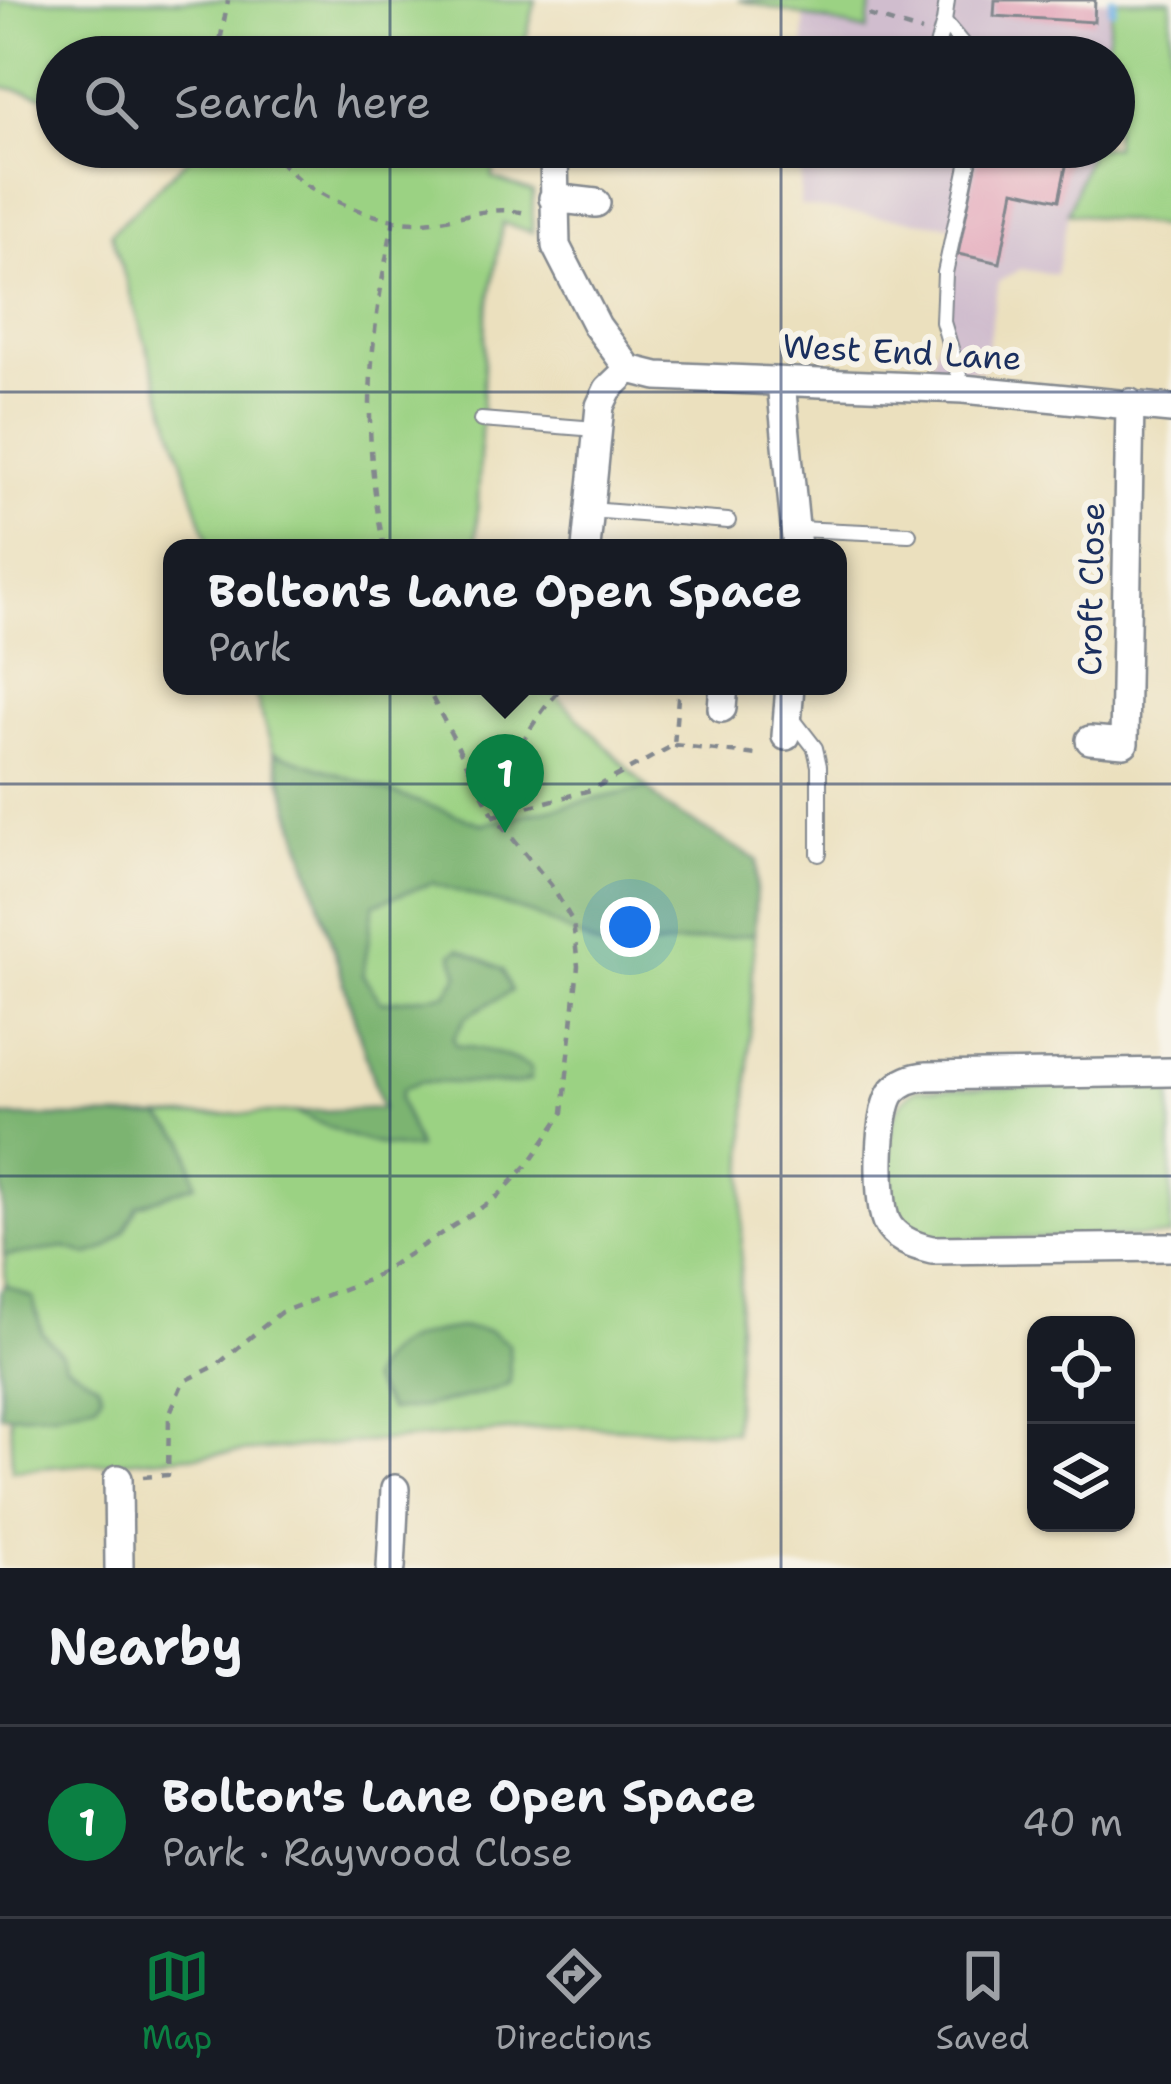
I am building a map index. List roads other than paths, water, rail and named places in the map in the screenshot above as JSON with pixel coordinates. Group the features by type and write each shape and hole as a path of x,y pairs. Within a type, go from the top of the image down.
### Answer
{"street":[{"path":"552,168 543,207 556,246 597,326 628,369 608,389 600,406 587,539"},
{"path":"543,207 596,203"},
{"name":"West End Lane","path":"628,369 657,376 963,389 1171,409"},
{"path":"781,382 796,539"},
{"name":"Croft Close","path":"1090,740 1124,743 1130,404"},
{"path":"1171,1072 927,1076 907,1081 890,1094 882,1116 881,1195 886,1220 898,1235 913,1246 932,1250 1171,1247"},
{"path":"118,1479 119,1568"},
{"path":"391,1568 395,1489"}],"lane":[{"path":"939,36 946,0"},
{"path":"941,30 948,36"},
{"path":"963,389 943,322 945,273 968,168"},
{"path":"481,420 596,429"},
{"path":"590,510 728,521"},
{"path":"796,539 909,534"},
{"path":"788,712 814,748 819,766 818,854"}],"waterway":[{"path":"1112,9 1113,0"}],"place":[{"name":"Bolton's Lane Open Space","path":"505,833"}]}
